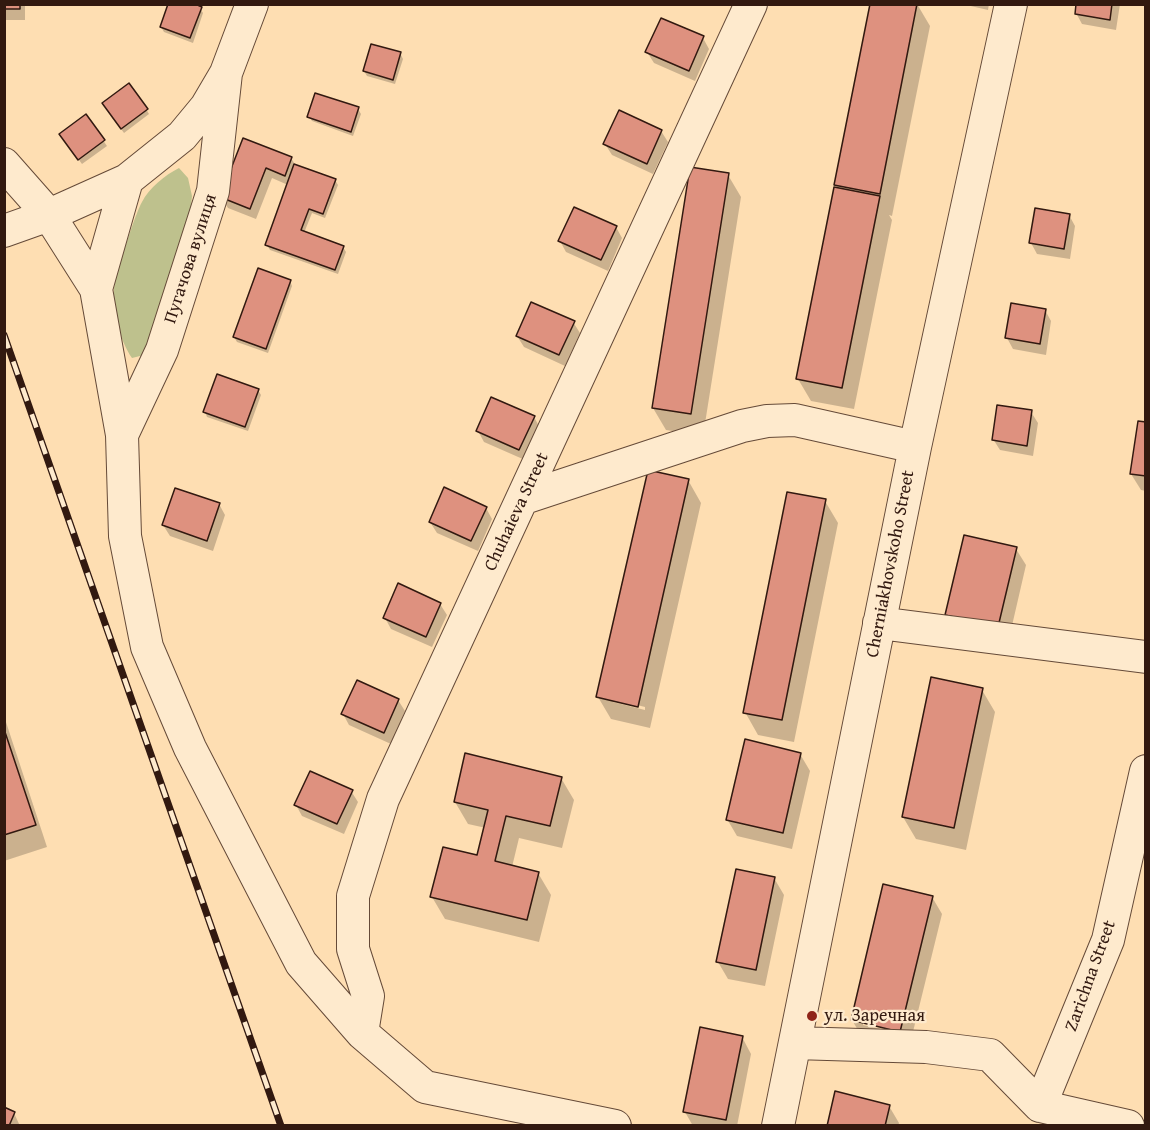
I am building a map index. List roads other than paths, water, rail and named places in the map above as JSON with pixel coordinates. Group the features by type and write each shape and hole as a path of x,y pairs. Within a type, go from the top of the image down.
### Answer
{"street":[{"name":"Пугачова вулиця","path":"4,231 50,215 127,180 182,136 206,107 226,73 252,4"},
{"name":"Chuhaieva Street","path":"362,1034 368,996 353,949 353,896 383,800 751,4"},
{"name":"Cherniakhovskoho Street","path":"778,1125 915,447 1011,4"},
{"name":"Пугачова вулиця","path":"122,435 162,350 213,191 226,73"},
{"path":"4,164 50,215 96,289 122,435 125,536 147,647 190,748 301,963 362,1034 425,1087 615,1125"},
{"path":"96,289 127,180"},
{"path":"524,498 742,426 766,421 795,420 915,447"},
{"path":"879,623 1146,657"},
{"name":"Zarichna Street","path":"1040,1106 1108,940 1146,771"},
{"path":"795,1043 926,1047 990,1056 1040,1106 1128,1125"}],"railway":[{"path":"4,335 281,1126"}],"place":[{"name":"ул. Заречная","path":"812,1016"}]}
